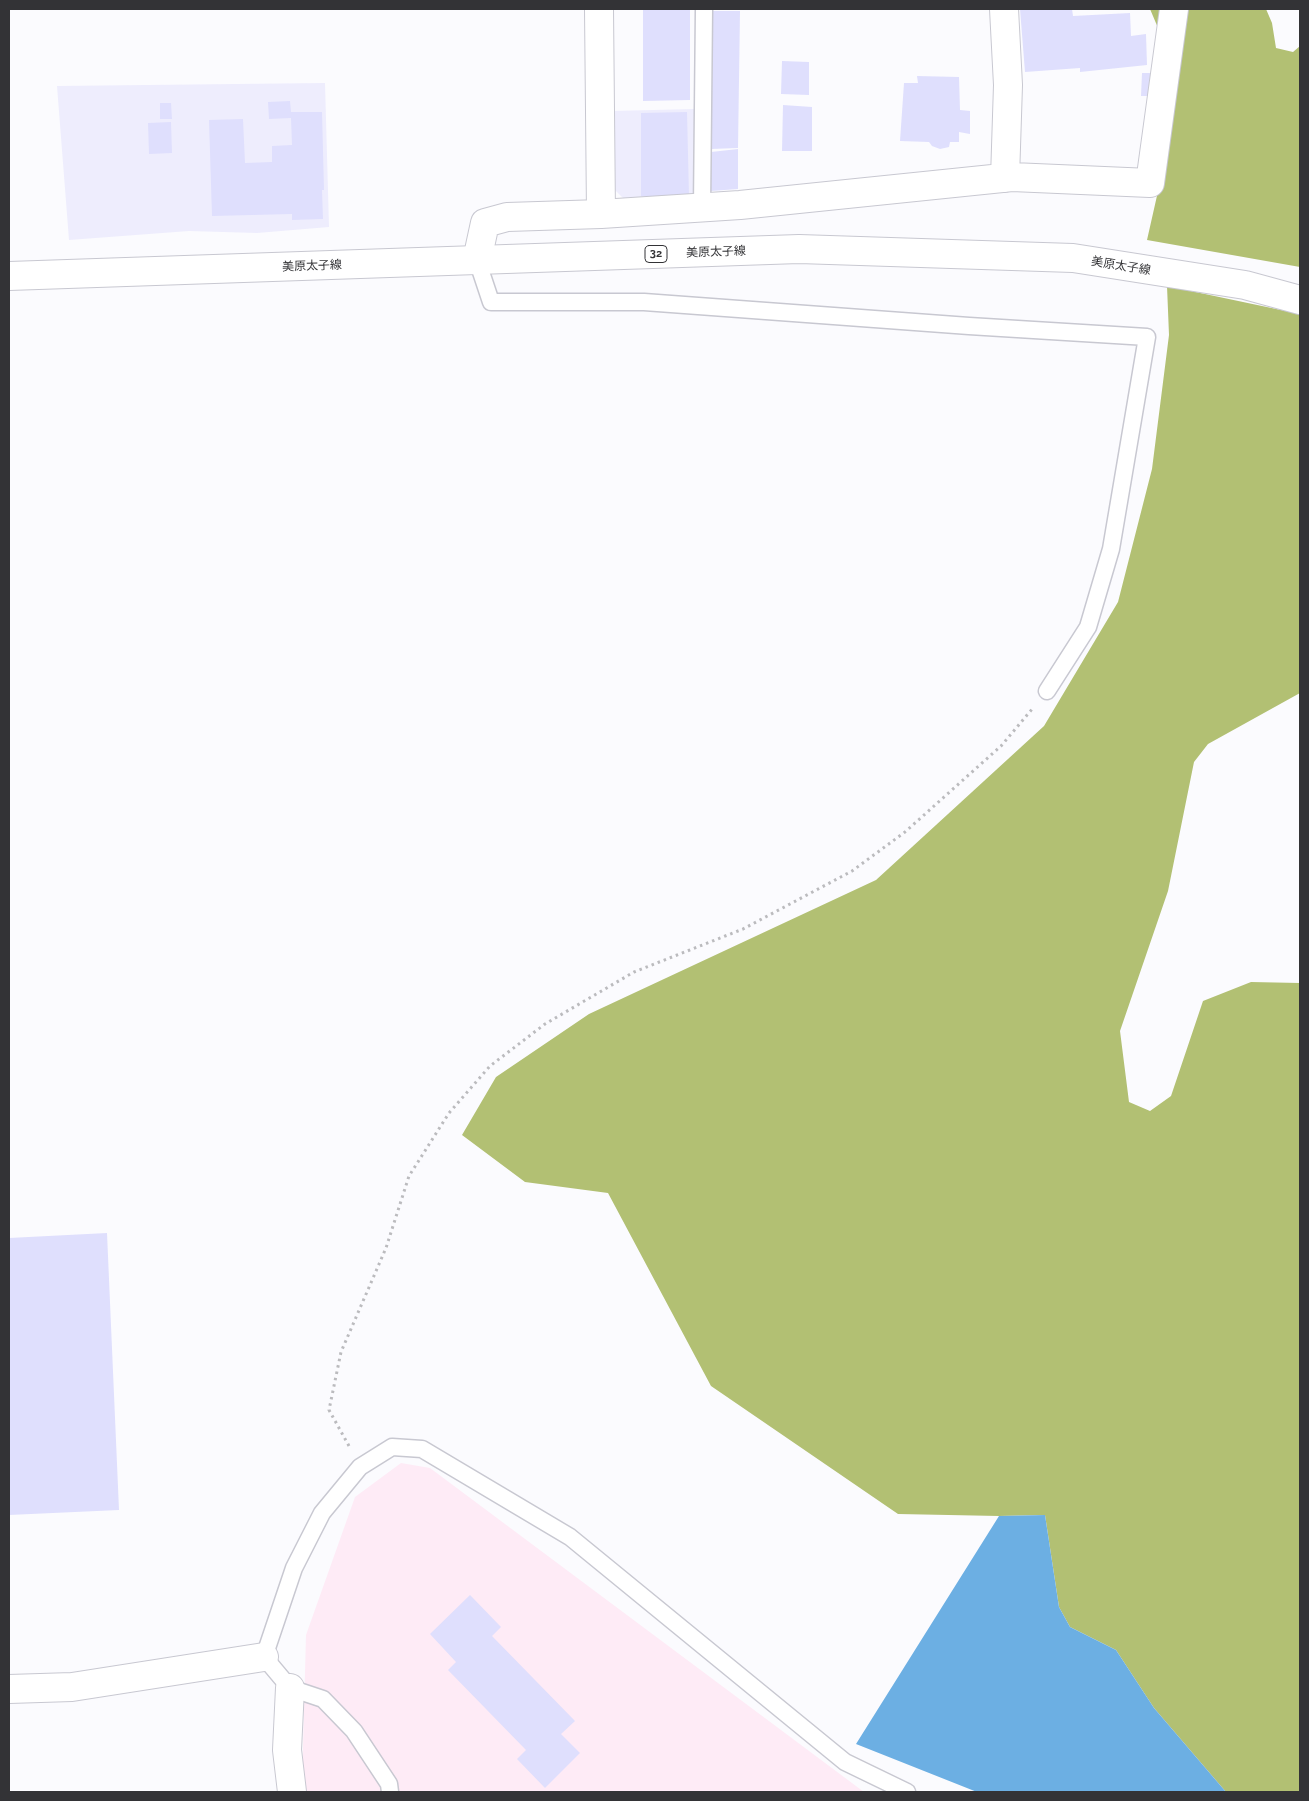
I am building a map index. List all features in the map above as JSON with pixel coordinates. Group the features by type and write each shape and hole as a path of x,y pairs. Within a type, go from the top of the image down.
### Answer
{"street":[{"path":"599,9 601,214"},
{"path":"1004,9 1008,85 1005,178"},
{"path":"477,260 485,223 507,217 601,214 740,205 1005,178 1150,183 1174,9"},
{"name":"美原太子線","path":"9,276 800,249 1073,258 1245,285 1300,300"},
{"path":"9,1689 72,1687 264,1657"},
{"path":"290,1688 288,1750 292,1792"}],"lane":[{"path":"702,207 704,9"},
{"path":"477,260 491,302 644,302 1147,337 1111,549 1088,627 1048,691"},
{"path":"390,1792 389,1784 354,1731 323,1699 290,1688 264,1657 294,1568 322,1513 360,1467 392,1447 422,1449 570,1537 845,1762 907,1792"}],"path":[{"path":"360,1467 329,1410 341,1352 386,1248 408,1176 449,1112 490,1066 545,1024 634,972 744,929 852,871 905,832 1001,746 1048,691"}],"shaded area":[{"path":"325,83 329,227 257,233 189,231 69,240 57,86"},
{"path":"694,109 695,196 625,200 612,187 612,111"},
{"path":"401,1463 430,1468 864,1792 304,1792 302,1786 306,1635 355,1497"}],"green space":[{"path":"1150,9 1266,9 1272,23 1276,48 1293,52 1300,46 1300,267 1147,240 1161,178 1161,35"},
{"path":"1167,286 1300,314 1300,693 1208,744 1194,762 1168,891 1120,1031 1129,1102 1150,1111 1171,1096 1203,1001 1251,982 1300,983 1300,1792 1226,1792 1154,1708 1116,1650 1070,1627 1059,1607 1045,1515 898,1514 711,1386 608,1193 525,1182 462,1135 496,1077 589,1014 876,880 1044,726 1118,602 1152,469 1169,335"}],"water":[{"path":"1045,1515 1059,1607 1070,1627 1116,1650 1154,1708 1226,1792 977,1792 856,1744 999,1516"}],"building":[{"path":"643,9 690,9 690,100 643,101"},
{"path":"1020,9 1072,9 1073,16 1130,13 1131,36 1146,34 1147,65 1080,72 1080,68 1025,72"},
{"path":"711,11 740,11 738,148 711,149"},
{"path":"782,61 809,62 809,95 781,94"},
{"path":"1142,73 1152,73 1151,96 1141,96"},
{"path":"917,76 959,77 960,110 970,111 970,134 959,132 959,142 950,142 949,147 940,149 932,146 929,142 900,141 904,83 918,83"},
{"path":"290,101 291,112 322,112 323,219 292,220 292,214 212,216 209,120 243,119 245,163 272,162 272,146 292,145 291,118 269,119 268,102"},
{"path":"160,103 171,103 172,119 160,119"},
{"path":"783,105 812,107 812,151 782,151"},
{"path":"687,112 689,196 641,196 641,113"},
{"path":"171,122 172,153 149,154 148,123"},
{"path":"738,149 738,189 711,191 711,152"},
{"path":"107,1233 119,1510 9,1515 9,1238"},
{"path":"470,1595 501,1627 492,1636 575,1721 561,1734 580,1753 545,1788 517,1759 526,1750 448,1670 456,1662 430,1634"}]}
